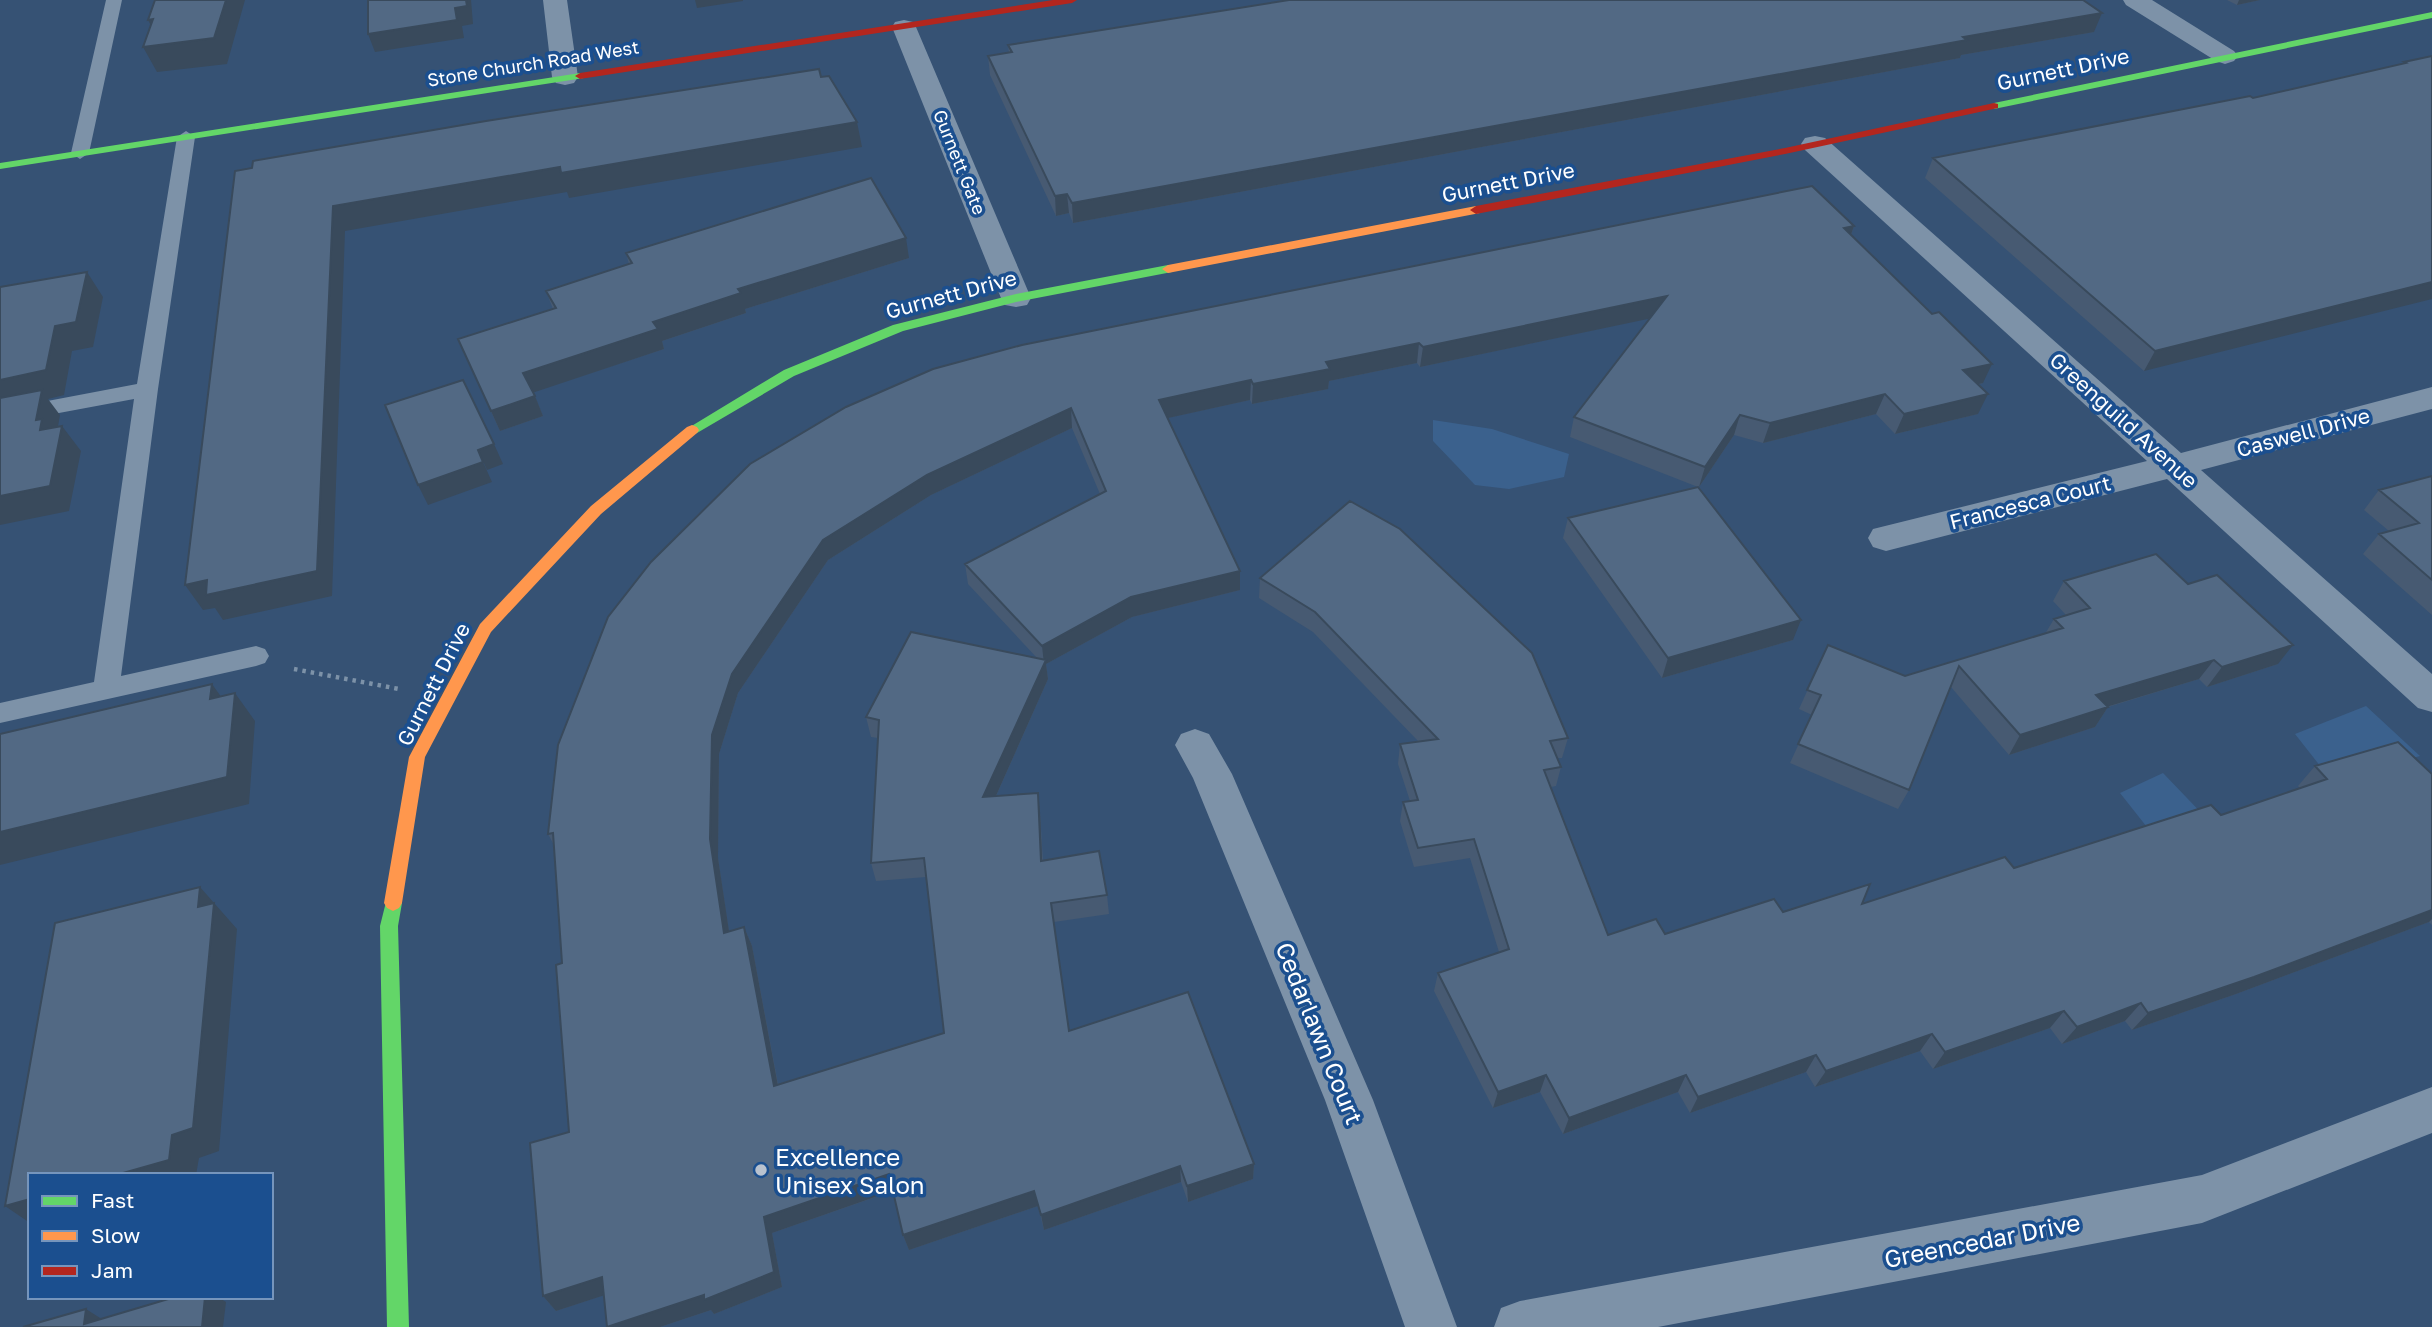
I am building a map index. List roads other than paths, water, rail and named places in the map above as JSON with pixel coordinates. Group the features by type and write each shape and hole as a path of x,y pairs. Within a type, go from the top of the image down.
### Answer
{"street":[{"path":"555,0 565,77"},
{"name":"Stone Church Road West","path":"0,166 1072,0"},
{"path":"2135,0 2225,56"},
{"name":"Gurnett Drive","path":"398,1327 389,926 417,757 485,628 596,510 687,433 789,373 898,328 1016,298 1815,144 2225,56 2432,15"},
{"name":"Gurnett Gate","path":"904,27 1016,298"},
{"name":"Greenguild Avenue","path":"1815,144 2432,697"},
{"name":"Caswell Drive","path":"2174,465 2432,398"},
{"name":"Francesca Court","path":"1886,538 2174,465"},
{"name":"Cedarlawn Court","path":"1195,746 1213,774 1349,1100 1431,1327"},
{"name":"Greencedar Drive","path":"1520,1327 2202,1199 2432,1110"}],"lane":[{"path":"80,153 114,0"},
{"path":"106,689 147,389 186,136"},
{"path":"0,417 147,389"},
{"path":"0,713 256,656"}],"water":[{"path":"1433,420 1492,429 1569,454 1564,477 1509,489 1475,485 1433,441"},
{"path":"2366,706 2420,756 2332,781 2295,734"},
{"path":"2163,773 2210,822 2154,836 2120,793"}],"place":[{"name":"Excellence Unisex Salon","path":"761,1170"}]}
